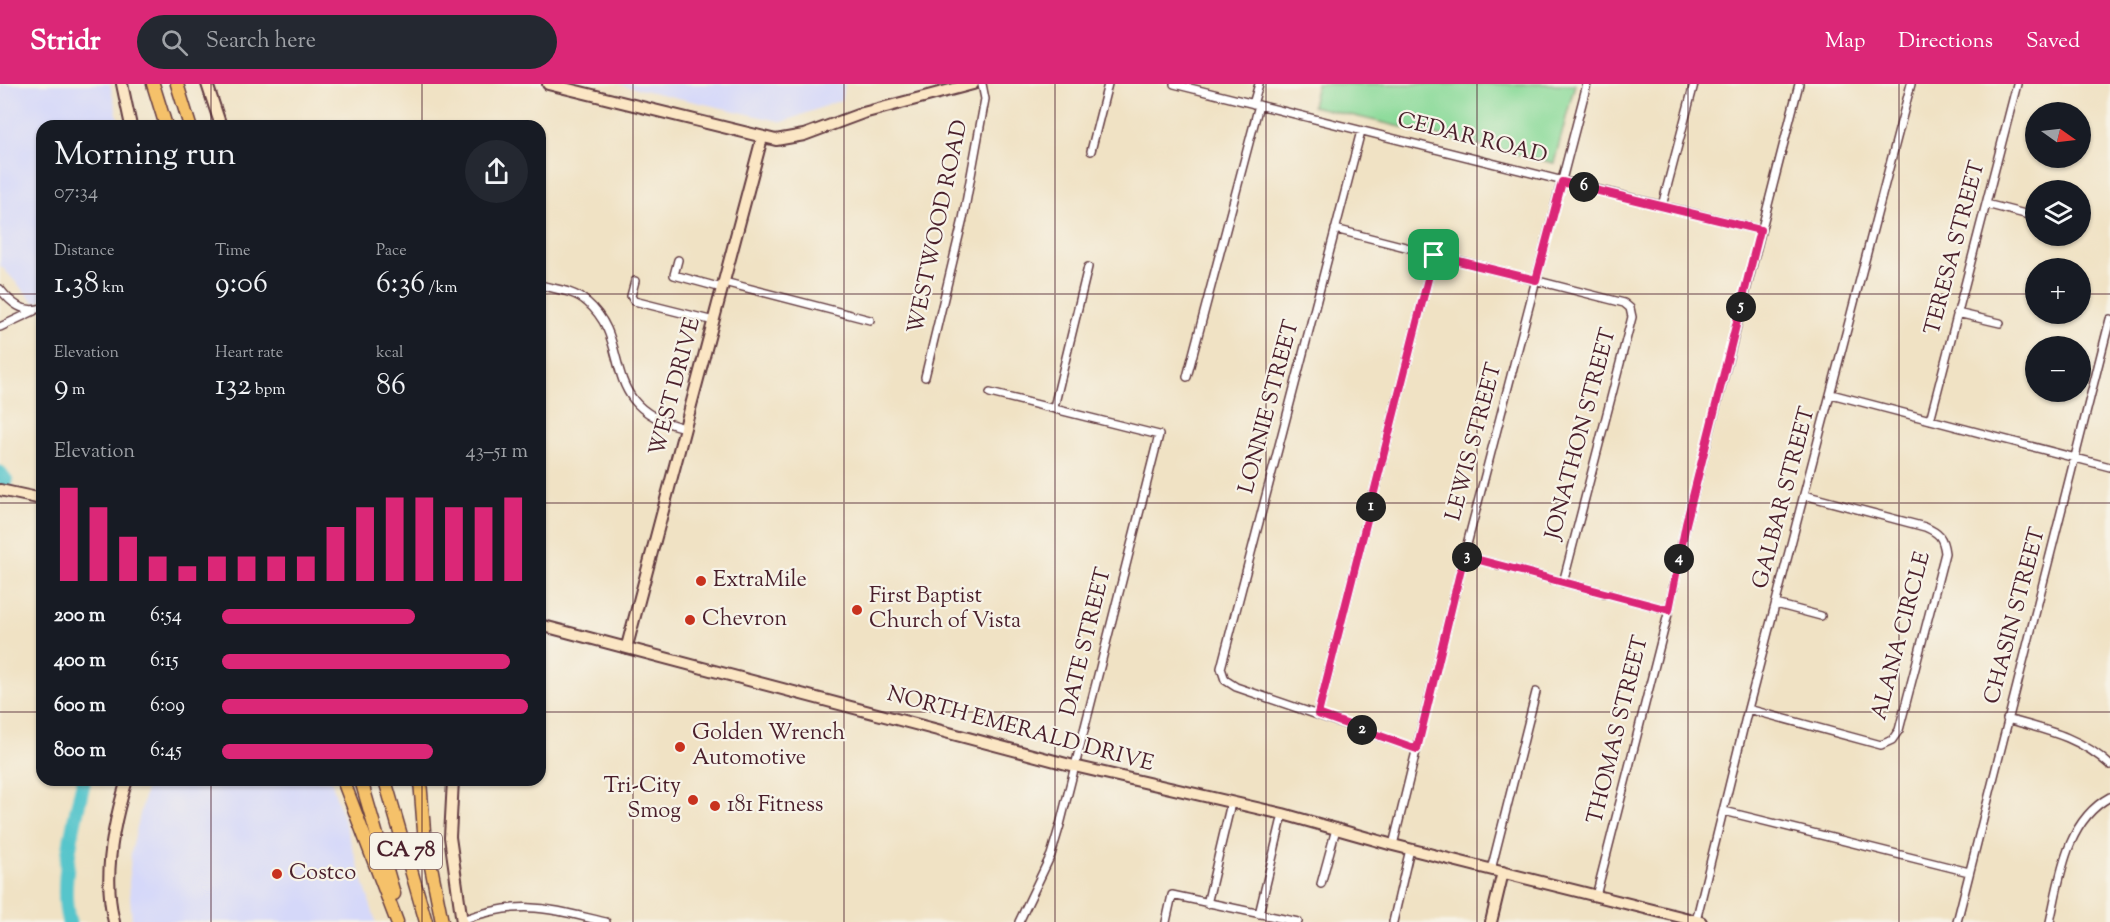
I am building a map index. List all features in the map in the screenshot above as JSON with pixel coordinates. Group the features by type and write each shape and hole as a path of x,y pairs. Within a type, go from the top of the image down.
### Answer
{"highway":[{"path":"153,84 164,120"},
{"path":"177,84 188,120"},
{"path":"346,786 397,922"},
{"name":"CA 78","path":"363,786 402,922"},
{"name":"CA 78","path":"387,786 426,922"},
{"path":"420,786 424,831 442,922"}],"main road":[{"path":"122,84 130,120"},
{"path":"207,84 219,120"},
{"path":"548,84 776,140 804,135 863,113 973,84"},
{"name":"WEST DRIVE","path":"627,646 762,138"},
{"path":"0,490 36,498"},
{"name":"NORTH EMERALD DRIVE","path":"546,626 1074,766 1283,814 1393,845 1699,921"},
{"path":"114,922 109,903 110,868 113,840 126,786"},
{"path":"453,786 450,837 462,921"},
{"path":"1491,922 1503,872"}],"street":[{"name":"WESTWOOD ROAD","path":"925,377 963,219 985,99 982,84"},
{"path":"1091,151 1108,84"},
{"name":"CEDAR ROAD","path":"1174,84 1194,86 1361,131 1760,230"},
{"path":"1187,377 1256,104 1259,84"},
{"name":"LEWIS STREET","path":"1393,845 1464,556 1587,84"},
{"path":"1662,206 1694,84"},
{"name":"THOMAS STREET","path":"1596,896 1669,610 1686,524 1799,84"},
{"name":"GALBAR STREET","path":"1699,921 1748,709 1911,84"},
{"name":"TERESA STREET","path":"1929,420 2017,84"},
{"name":"LONNIE STREET","path":"1318,714 1236,687 1225,680 1221,668 1361,131"},
{"path":"1986,204 2025,214"},
{"path":"1335,229 1536,280"},
{"path":"1417,749 1318,714 1434,255"},
{"path":"678,260 674,275 870,320"},
{"path":"990,393 1054,407 1088,267"},
{"path":"635,280 631,296 634,301 714,321"},
{"name":"JONATHON STREET","path":"1536,280 1618,302 1630,308 1632,318 1563,583"},
{"path":"546,286 569,292 587,301 607,330 619,372 635,401 657,419 685,428"},
{"path":"0,289 11,302 34,311"},
{"path":"0,327 34,311"},
{"path":"1957,313 2000,323"},
{"name":"CHASIN STREET","path":"1957,922 2110,318"},
{"path":"1831,394 2110,467"},
{"name":"DATE STREET","path":"1019,922 1051,855 1159,435 1054,407"},
{"name":"ALANA CIRCLE","path":"1748,709 1881,745 1892,740 1902,719 1945,553 1944,539 1937,532 1925,527 1804,495"},
{"path":"1464,556 1669,610"},
{"path":"1776,604 1821,616"},
{"path":"1491,870 1536,692"},
{"path":"2007,719 2075,739 2094,750 2110,765"},
{"path":"2050,922 2060,880 2079,825 2088,812 2110,797"},
{"path":"1207,904 1231,803"},
{"path":"1724,811 1969,872"},
{"path":"1259,914 1283,814"},
{"path":"1321,884 1336,829"},
{"path":"1392,922 1410,849"},
{"path":"1166,922 1172,895 1298,922"},
{"path":"462,921 494,909 517,906 552,909 606,922"}],"shaded area":[{"path":"0,84 110,84 119,120 36,120 36,303 0,265"},
{"path":"617,84 845,84 841,100 783,122"},
{"path":"147,786 333,786 376,922 132,922 129,884 131,853"}],"green space":[{"path":"1317,84 1575,84 1554,163 1312,106"}],"waterway":[{"path":"0,473 6,481"},
{"path":"69,922 65,889 72,831 83,786"}],"place":[{"name":"ExtraMile","path":"701,581"},
{"name":"First Baptist Church of Vista","path":"857,610"},
{"name":"Chevron","path":"690,620"},
{"name":"Golden Wrench Automotive","path":"680,747"},
{"name":"Tri-City Smog","path":"693,800"},
{"name":"181 Fitness","path":"715,806"},
{"name":"Costco","path":"277,874"}],"route":[{"path":"1562,182 1760,230 1686,524 1669,610 1464,556 1417,749 1318,714 1434,255 1536,280 1562,182"}]}
